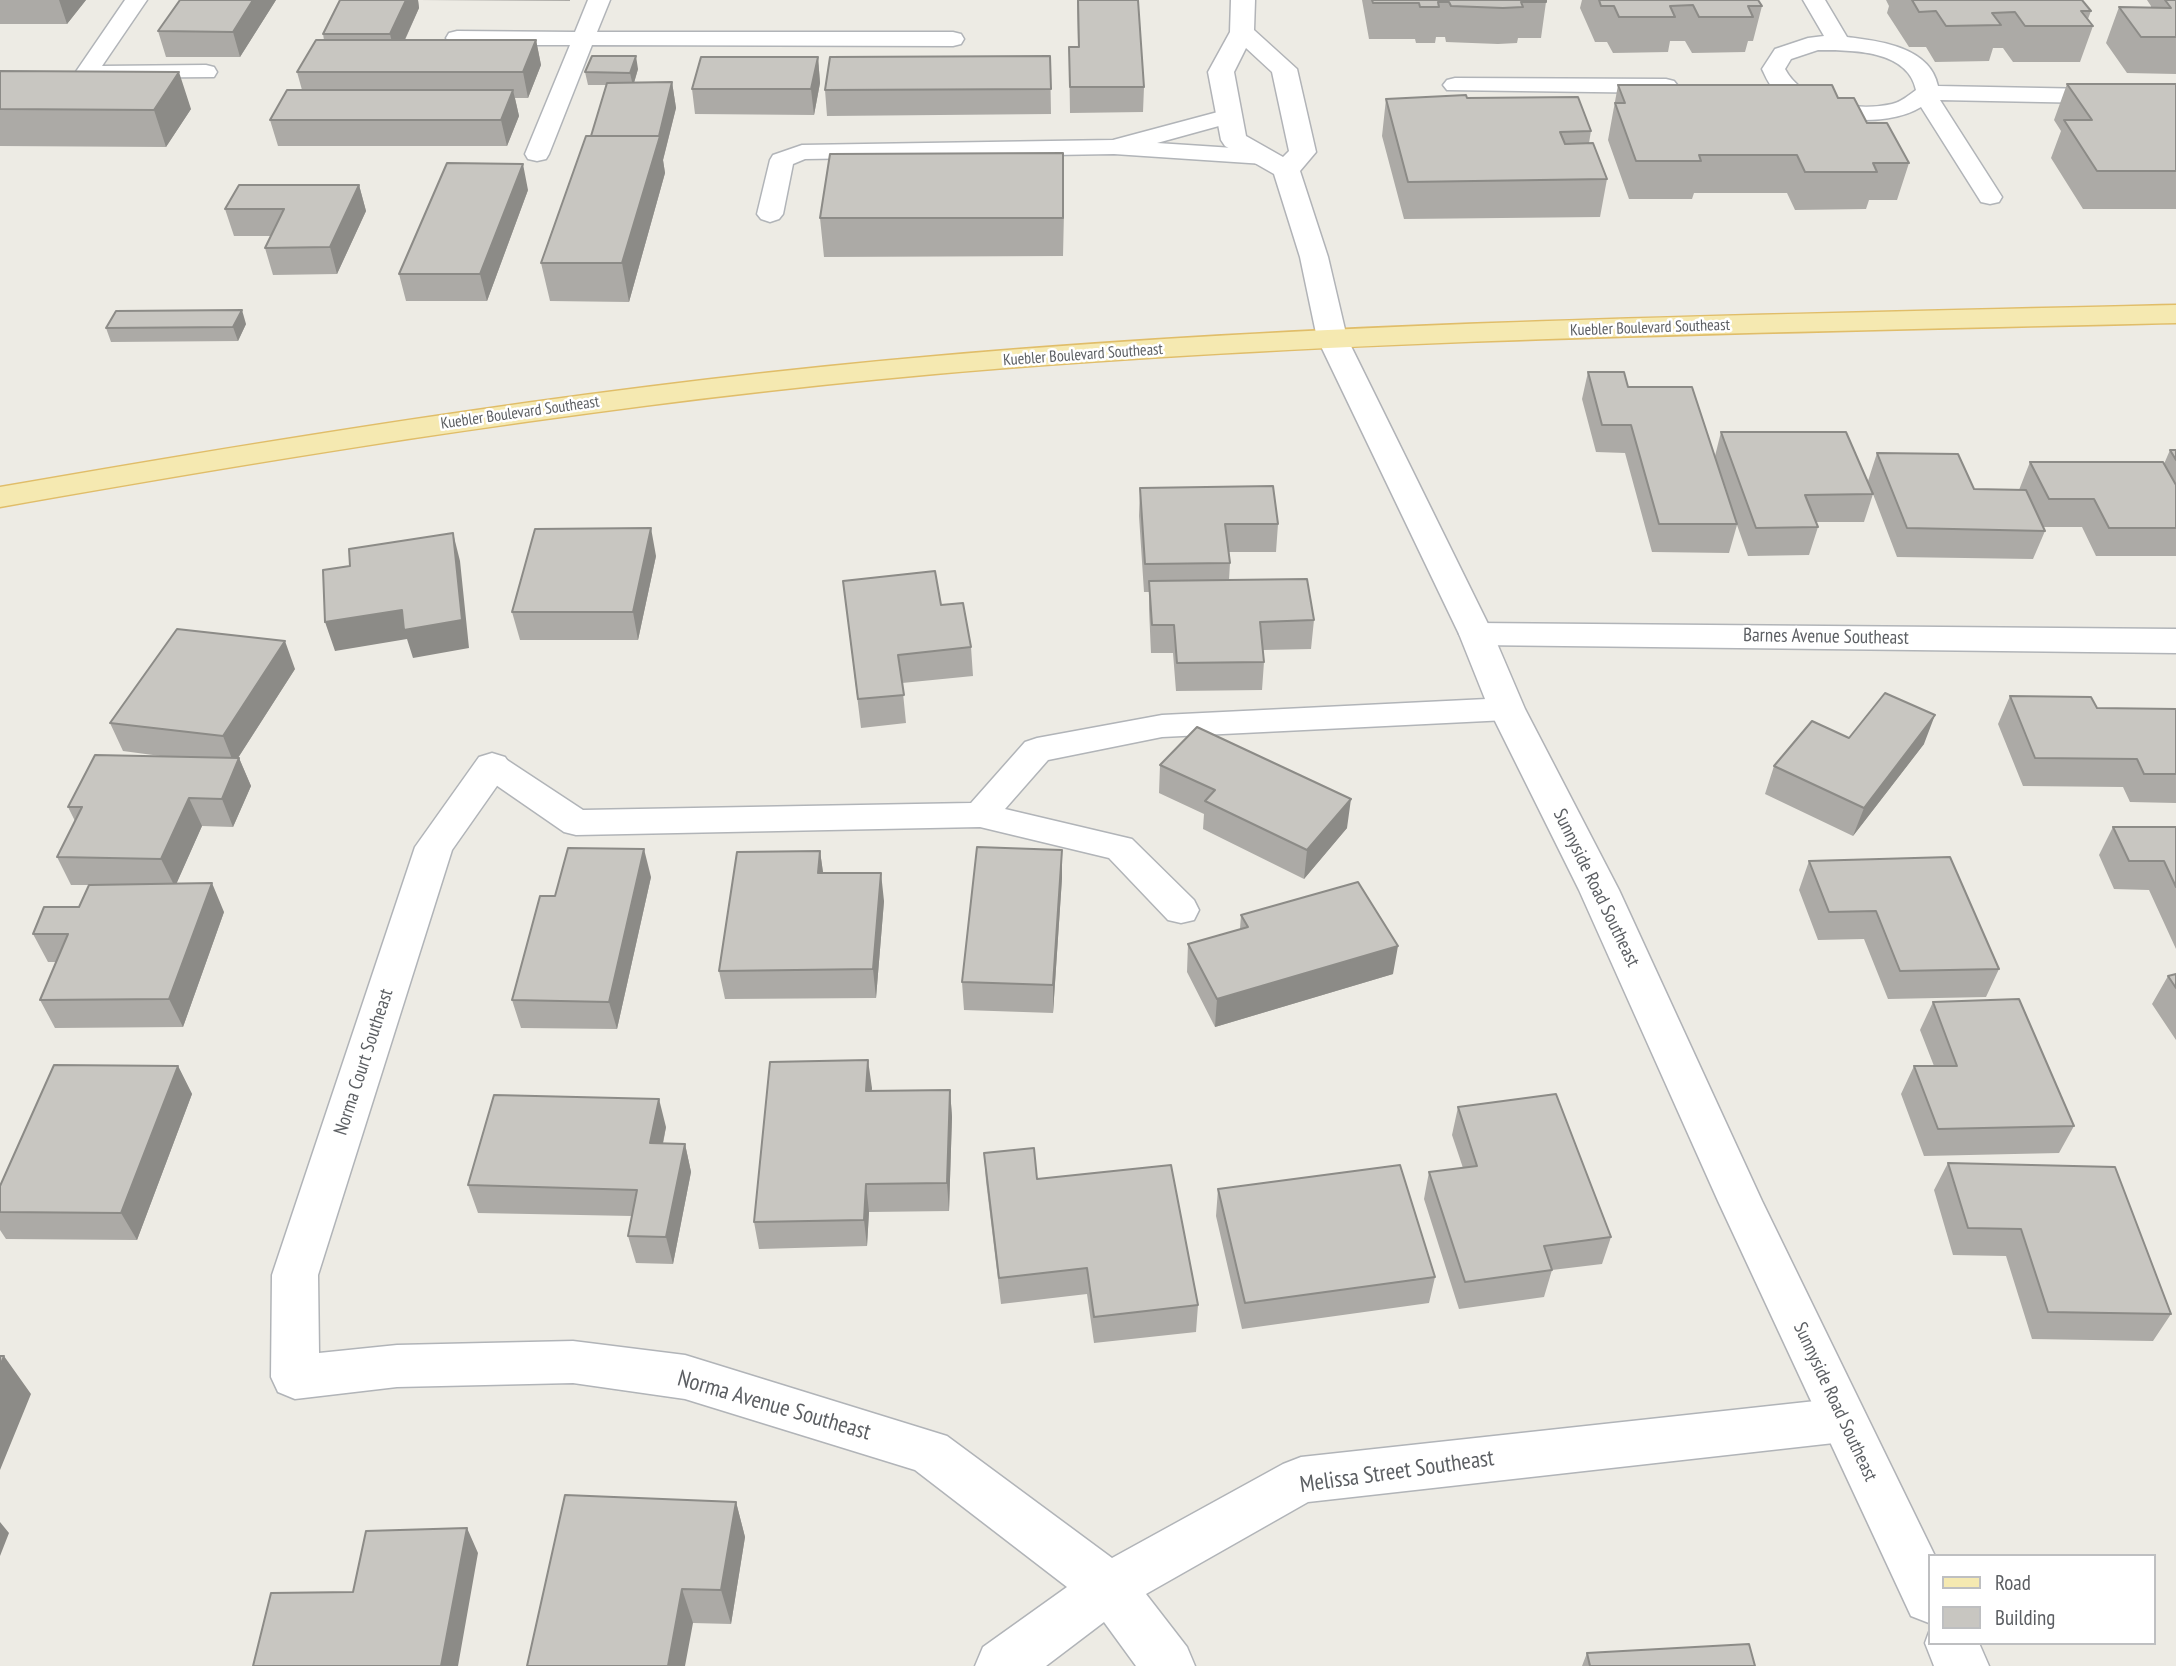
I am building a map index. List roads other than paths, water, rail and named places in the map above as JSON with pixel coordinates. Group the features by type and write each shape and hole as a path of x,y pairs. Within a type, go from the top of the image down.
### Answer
{"main road":[{"path":"1242,32 1284,69 1303,152 1275,164 1234,140 1229,116 1221,72 1242,32 1243,0"},
{"name":"Sunnyside Road Southeast","path":"1275,164 1314,257 1332,338 1476,634 1507,709 1600,890 1740,1201 1927,1594"},
{"name":"Kuebler Boulevard Southeast","path":"0,497 223,457 424,426 673,392 937,365 1332,338 2176,314"},
{"name":"Barnes Avenue Southeast","path":"1476,634 2176,641"},
{"name":"Norma Court Southeast","path":"295,1377 295,1275 434,847 492,766"},
{"name":"Norma Avenue Southeast","path":"295,1377 397,1366 573,1362 685,1377 930,1452 1109,1587 1168,1666"},
{"name":"Melissa Street Southeast","path":"1002,1666 1109,1587 1301,1480 1843,1420"},
{"path":"1952,1645 1962,1666"}],"lane":[{"path":"86,73 136,0"},
{"path":"537,155 599,0"},
{"path":"1814,0 1839,43"},
{"path":"457,38 953,39"},
{"path":"1839,43 1863,45 1905,59 1928,80 1926,94 1918,103 1901,110 1877,114 1849,113 1799,98 1782,87 1773,75 1773,63 1781,54 1796,47 1839,43"},
{"path":"62,73 206,72"},
{"path":"1455,85 1686,86"},
{"path":"1755,87 1782,87"},
{"path":"1926,94 2092,96"},
{"path":"1926,94 1990,197"},
{"path":"1114,147 1229,116"},
{"path":"771,214 782,160 802,152 1114,147 1275,164"},
{"path":"981,815 1037,750 1162,726 1507,709"},
{"path":"492,766 576,823 981,815 1121,848 1181,910"}]}
